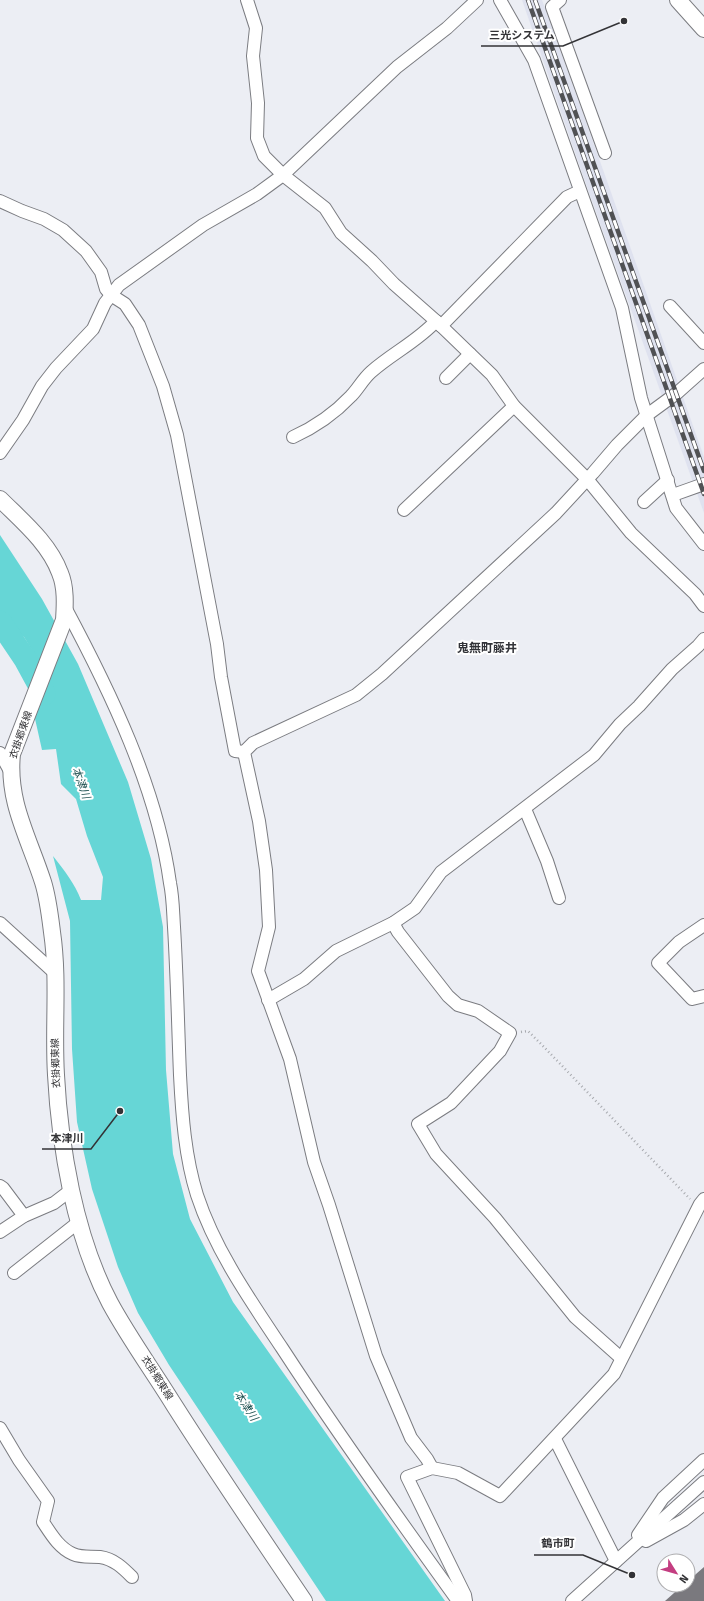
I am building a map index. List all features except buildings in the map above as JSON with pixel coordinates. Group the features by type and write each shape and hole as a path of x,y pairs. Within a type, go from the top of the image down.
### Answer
{"main road":[{"path":"678,0 704,29"},
{"name":"衣掛郷東線","path":"0,499 39,540 54,560 61,574 65,613 6,753 22,828 44,886 55,953 56,1075 60,1131 71,1190 93,1264 109,1302 195,1437 304,1601"}],"street":[{"path":"247,0 256,28 253,56 258,103 257,138 264,156 283,175 325,208 341,233 492,374 514,406 587,478 631,533 695,594 704,606"},
{"path":"0,453 23,420 42,386 56,368 93,329 105,303 118,285 202,225 257,194 283,175 398,67 447,28 477,0"},
{"path":"500,0 534,60 622,308 641,398 676,508 704,544"},
{"path":"560,0 552,7 605,153"},
{"path":"294,437 308,430 337,409 352,396 369,373 399,350 439,323 567,197 580,191"},
{"path":"0,202 44,219 63,230 86,251 101,272 106,289 111,295 125,304 139,325 163,386 177,435 217,644 221,676 235,751 244,752"},
{"path":"670,306 704,343"},
{"path":"446,378 470,354"},
{"path":"244,752 253,743 356,695 382,674 556,513 617,445 647,415 677,394 704,370"},
{"path":"404,510 514,406"},
{"path":"644,502 668,480"},
{"path":"673,495 704,484"},
{"path":"65,613 88,650 142,771 159,828 170,883 176,952 182,1107 187,1151 197,1194 214,1237 246,1293 306,1386 458,1601"},
{"path":"268,1000 304,979 336,951 393,923 414,908 442,872 594,755 620,724 639,706 672,669 704,639"},
{"path":"244,752 259,822 266,870 269,927 258,971 290,1059 314,1162 376,1356 411,1438 432,1468"},
{"path":"525,809 547,861 559,898"},
{"path":"0,923 56,974"},
{"path":"393,923 398,932 448,996 458,1005 478,1011 510,1033 500,1051 451,1103 418,1124 436,1154 495,1218 575,1318 621,1358"},
{"path":"704,925 679,942 658,963 692,999 704,996"},
{"path":"0,1186 24,1216"},
{"path":"0,1232 24,1216 54,1203 71,1190"},
{"path":"466,1601 465,1595 407,1477 432,1468 458,1473 500,1496 555,1439 614,1374 702,1202"},
{"path":"14,1273 80,1221"},
{"path":"0,1428 19,1460 48,1501 43,1522 58,1543 72,1553 84,1557 112,1560 132,1577"},
{"path":"555,1439 616,1561"},
{"path":"628,1552 663,1498 704,1460"},
{"path":"572,1601 704,1482"},
{"path":"628,1552 684,1520 704,1504"}],"path":[{"path":"510,1033 528,1031 691,1200 702,1202"}],"shaded area":[{"path":"522,0 542,0 606,178 704,457 704,513 587,187"}],"water":[{"path":"0,535 42,599 78,664 128,782 151,859 163,927 166,1070 173,1154 190,1219 233,1302 445,1601 326,1601 169,1365 138,1313 118,1267 92,1189 77,1122 72,1049 70,921 53,856 79,894 81,900 101,900 103,877 87,836 76,799 61,784 56,749 42,750 25,674 35,655 24,637 5,622 0,623"}],"waterway":[{"name":"本津川","path":"0,622 25,659 44,694"}],"railway":[{"path":"528,0 704,494"},
{"path":"535,0 704,471"}],"place":[{"name":"三光システム","path":"624,21"},
{"name":"本津川","path":"120,1111"},
{"name":"鶴市町","path":"632,1575"}],"district":[{"name":"鬼無町藤井","path":"487,648"}]}
